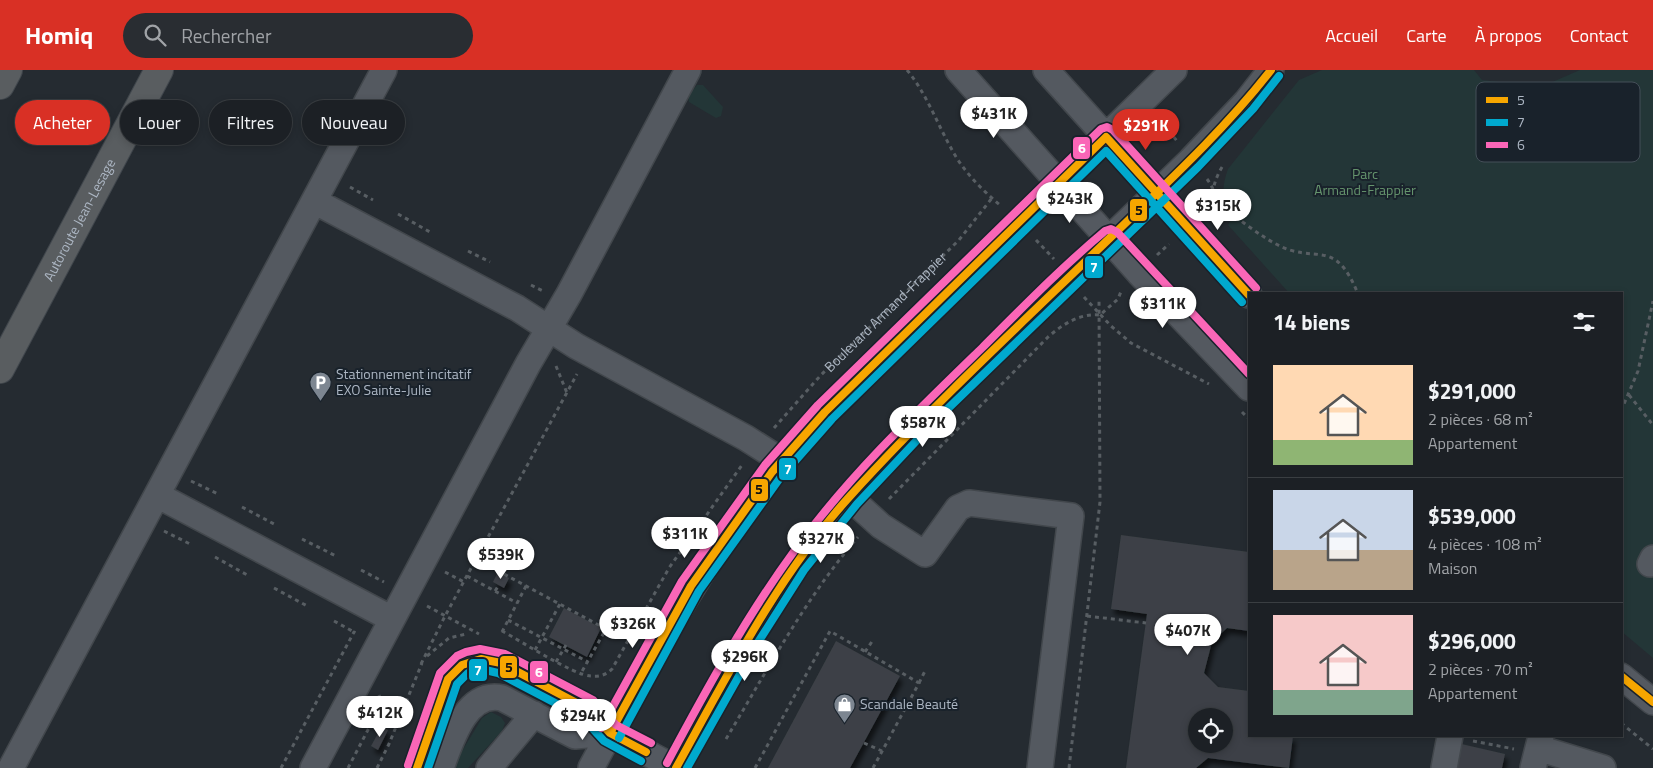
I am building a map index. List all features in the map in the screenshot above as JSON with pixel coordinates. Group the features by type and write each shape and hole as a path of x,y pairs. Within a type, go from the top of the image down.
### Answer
{"highway":[{"path":"0,85 8,70"},
{"name":"Autoroute Jean-Lesage","path":"0,369 159,70"}],"street":[{"path":"11,768 384,70"},
{"path":"313,768 688,70"},
{"path":"958,70 1221,361 1244,399"},
{"path":"1046,70 1248,294"},
{"name":"Boulevard Armand-Frappier","path":"592,768 691,586 743,511 782,461 825,412 1174,70"},
{"path":"417,768 444,687 455,670 469,661 492,660 526,674 588,709 610,733 675,768 748,639 796,564 849,498 928,414 1157,193 1246,102 1271,70"},
{"path":"314,201 518,308 576,346 746,438 782,461"},
{"path":"157,494 392,619"},
{"path":"849,498 881,526 925,554 958,508 968,503 1071,516 1040,768"},
{"path":"1623,678 1653,702"},
{"path":"442,768 462,721 470,708 482,698 491,696 502,698 575,736 610,733"},
{"path":"489,768 534,714"},
{"path":"1444,768 1459,738"},
{"path":"1532,750 1603,768"},
{"path":"1614,768 1622,768"}],"path":[{"path":"907,70 925,95 961,165 1000,204"},
{"path":"1161,121 1177,141"},
{"path":"1208,181 1222,204 1277,245 1291,250 1322,254 1342,264 1348,271 1357,292"},
{"path":"348,186 374,200"},
{"path":"1214,188 1212,205 1219,216"},
{"name":"Boulevard Armand-Frappier","path":"778,424 821,375 959,240 992,198"},
{"path":"1212,205 1222,204"},
{"path":"398,214 431,232"},
{"path":"1034,237 1044,249"},
{"path":"465,250 490,262"},
{"path":"525,282 550,295"},
{"path":"1085,290 1084,297 1100,315 1131,343 1211,386"},
{"path":"886,503 1058,328 1089,314 1100,315 1118,299 1120,291"},
{"path":"1099,298 1100,330"},
{"path":"1623,407 1638,371 1653,301"},
{"path":"554,361 567,393"},
{"path":"421,664 445,616 580,368"},
{"path":"1629,395 1653,426"},
{"path":"1244,399 1248,415"},
{"path":"502,632 581,674 599,676 612,669 674,560 745,461"},
{"path":"183,476 218,494"},
{"path":"242,507 276,525"},
{"path":"155,526 190,544"},
{"path":"726,739 776,652 804,608 862,532"},
{"path":"302,540 336,556"},
{"path":"215,557 249,576"},
{"path":"476,559 606,629 576,683"},
{"path":"360,570 388,584"},
{"path":"444,571 464,582"},
{"path":"467,576 517,603"},
{"path":"495,591 499,585"},
{"path":"500,636 526,586"},
{"path":"274,588 309,607"},
{"path":"420,602 484,636"},
{"path":"532,654 560,604"},
{"path":"1087,616 1146,623"},
{"path":"508,620 565,647 588,662"},
{"path":"334,621 354,632"},
{"path":"755,768 830,631 920,683"},
{"path":"865,652 873,640"},
{"path":"554,666 565,647"},
{"path":"873,768 926,669"},
{"path":"377,768 401,714 382,703"},
{"path":"1623,725 1653,749"},
{"path":"1459,738 1532,750"},
{"path":"1480,748 1481,742"},
{"path":"864,743 882,751"}],"green space":[{"name":"Parc Armand-Frappier","path":"1322,70 1474,70 1482,80 1499,82 1476,82 1476,162 1640,162 1640,82 1552,82 1580,70 1653,70 1653,658 1623,633 1623,292 1288,292 1228,225 1231,220 1224,201 1224,182 1228,169 1299,80"},
{"path":"697,85 703,85 723,107 721,116 716,118 689,102 688,96"},
{"path":"491,712 501,717 505,723 502,731 468,768 454,768 456,761 482,718"}],"building":[{"path":"1121,535 1248,552 1248,631 1227,628 1212,642 1204,673 1218,687 1248,691 1248,737 1293,737 1289,768 1208,758 1196,768 1126,768 1147,614 1111,609"},
{"path":"498,572 509,578 504,588 493,582"},
{"path":"564,608 601,628 587,657 549,637"},
{"path":"836,641 900,676 850,768 768,768"},
{"path":"382,726 388,730 378,750 371,746"},
{"path":"1457,743 1505,754 1502,768 1452,768"}],"transit line":[{"name":"5","path":"676,768 735,661 777,592 800,558 851,495 947,395 1196,155 1271,70"},
{"name":"7","path":"687,768 757,644 804,570 857,504 935,421 1198,167 1253,109 1279,76"},
{"name":"6","path":"601,728 682,581 765,465 818,405 1101,129 1107,127 1113,130 1256,288"},
{"name":"5","path":"610,733 691,586 772,472 825,412 1106,137 1248,294"},
{"name":"7","path":"619,738 699,591 780,478 832,419 1106,151 1242,302"},
{"name":"6","path":"667,763 712,681 760,601 795,550 838,496 860,470 908,421 1042,288 1105,231 1111,229 1117,232 1248,373"},
{"name":"6","path":"408,765 440,673 457,656 480,649 505,654 593,700 616,725 651,743"},
{"name":"5","path":"417,768 448,679 462,665 481,659 501,663 588,709 610,733 646,752"},
{"name":"7","path":"428,768 457,684 468,673 481,669 498,673 582,717 604,741 641,761"},
{"name":"5","path":"1623,678 1653,702"}],"place":[{"name":"Stationnement incitatif EXO Sainte-Julie","path":"320,401"},
{"name":"Scandale Beauté","path":"844,723"}]}
